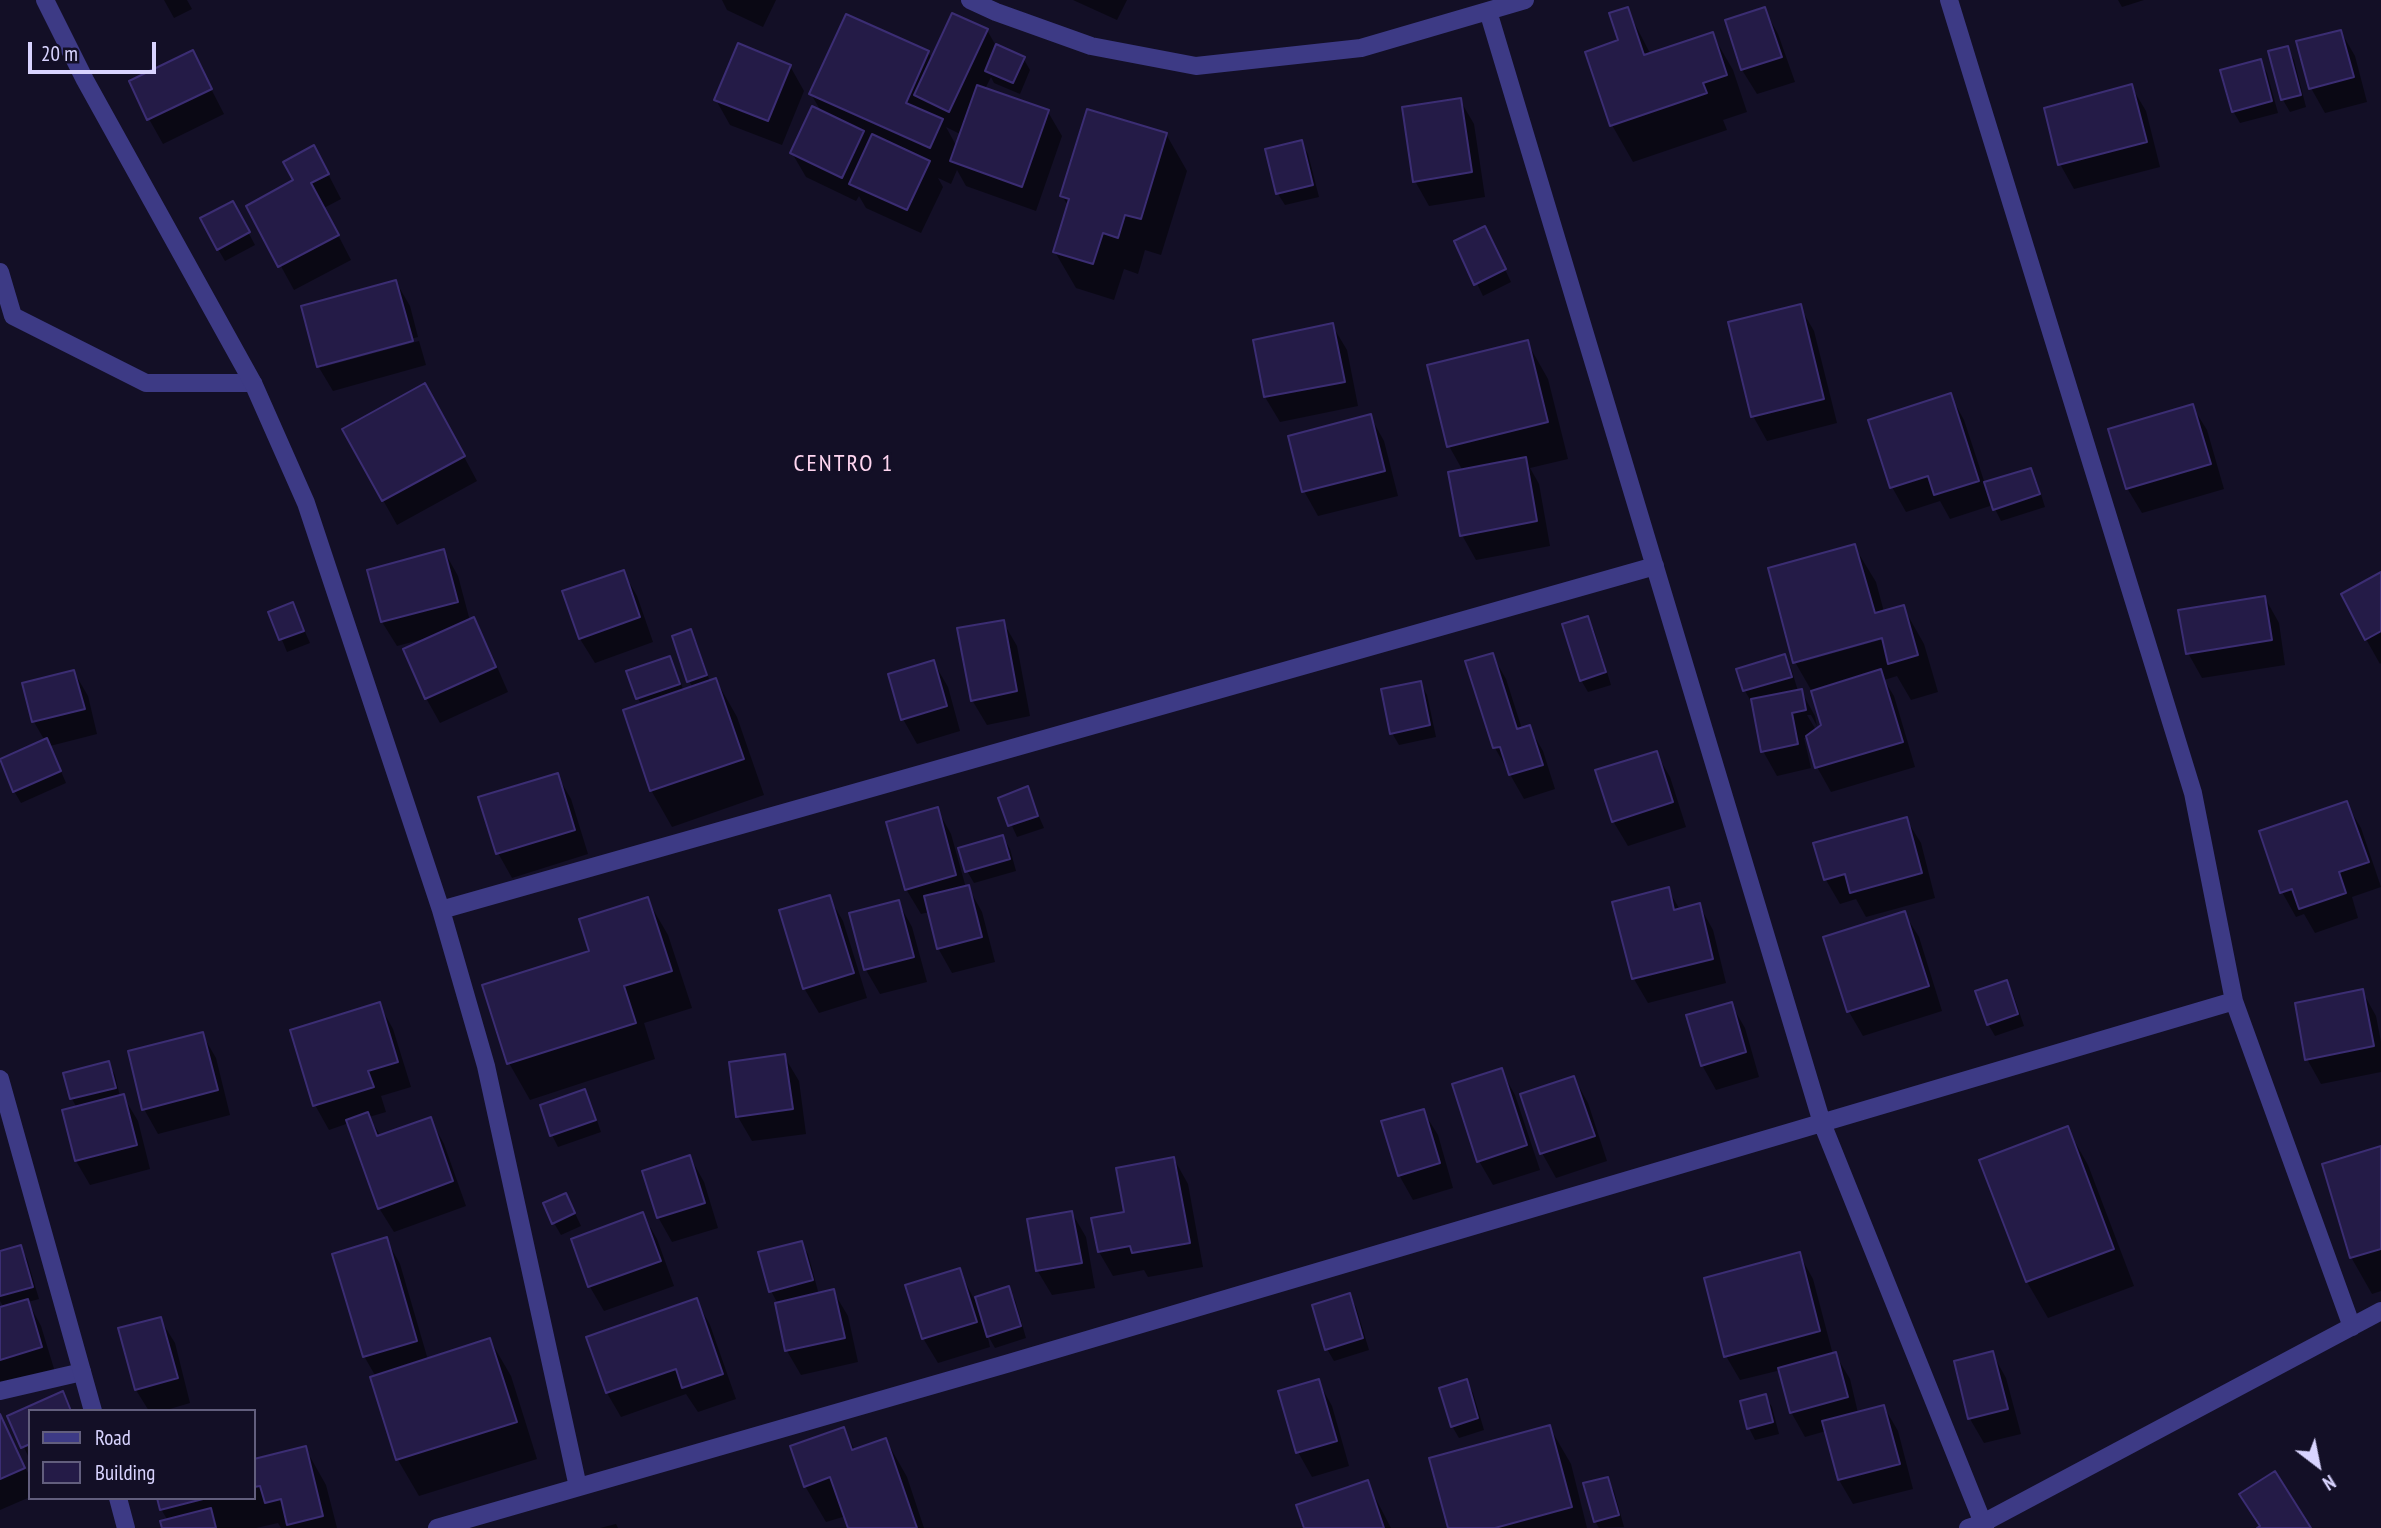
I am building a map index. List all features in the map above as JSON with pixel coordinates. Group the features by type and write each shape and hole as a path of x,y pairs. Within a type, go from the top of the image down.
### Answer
{"street":[{"path":"45,0 85,80 253,383 306,503 441,910 486,1066 578,1487"},
{"path":"971,0 996,12 1091,46 1196,66 1361,48 1525,0"},
{"path":"1949,0 2193,793 2234,1001 2352,1327"},
{"path":"1488,11 1822,1123 1979,1526 2381,1311"},
{"path":"0,272 13,316 146,383 253,383"},
{"path":"441,910 1655,566"},
{"path":"437,1528 491,1520 578,1487 1006,1364 2234,1001"},
{"path":"0,1079 92,1409"},
{"path":"0,1391 82,1372"},
{"path":"119,1500 126,1528"}],"building":[{"path":"1628,7 1644,55 1713,32 1727,75 1703,83 1707,93 1610,126 1585,52 1618,40 1609,13"},
{"path":"1765,7 1782,57 1741,70 1725,20"},
{"path":"952,13 988,29 949,112 914,95"},
{"path":"846,14 929,51 906,103 943,119 930,148 809,94"},
{"path":"2341,30 2354,77 2309,89 2296,41"},
{"path":"738,43 791,65 768,121 714,100"},
{"path":"996,44 1025,57 1013,83 985,71"},
{"path":"2288,46 2301,95 2281,100 2268,51"},
{"path":"193,50 212,89 147,120 129,81"},
{"path":"2261,59 2272,101 2232,112 2220,70"},
{"path":"2132,84 2147,142 2058,165 2044,108"},
{"path":"977,85 1049,110 1022,187 950,161"},
{"path":"1461,98 1472,172 1413,182 1402,107"},
{"path":"812,106 864,131 842,178 790,153"},
{"path":"1087,109 1167,133 1141,219 1125,215 1118,238 1103,233 1093,264 1053,252 1069,199 1060,196"},
{"path":"872,134 930,161 907,210 849,184"},
{"path":"1302,140 1313,185 1276,194 1265,149"},
{"path":"314,145 329,174 311,183 339,235 278,267 246,206 293,180 283,162"},
{"path":"233,201 250,232 217,250 200,218"},
{"path":"1485,226 1506,269 1474,285 1454,241"},
{"path":"396,280 413,341 317,367 301,306"},
{"path":"1801,304 1824,399 1751,417 1728,322"},
{"path":"1333,323 1345,382 1264,397 1253,340"},
{"path":"1528,340 1548,422 1447,447 1427,365"},
{"path":"425,383 465,456 382,501 342,429"},
{"path":"1951,393 1979,481 1934,495 1928,476 1890,488 1868,420"},
{"path":"2193,404 2211,464 2126,489 2108,429"},
{"path":"1371,414 1385,471 1302,492 1288,436"},
{"path":"1526,457 1537,521 1460,536 1448,472"},
{"path":"2031,468 2040,494 1993,510 1984,482"},
{"path":"1855,544 1875,613 1904,605 1918,655 1888,664 1882,638 1793,663 1768,568"},
{"path":"444,549 458,602 381,622 367,570"},
{"path":"624,570 640,617 579,639 562,591"},
{"path":"2381,572 2381,631 2365,640 2341,594"},
{"path":"2265,596 2272,640 2186,654 2178,610"},
{"path":"293,602 304,631 279,640 268,612"},
{"path":"1588,616 1606,672 1580,681 1562,624"},
{"path":"474,617 496,667 425,699 403,649"},
{"path":"1004,620 1017,691 971,701 957,628"},
{"path":"691,629 707,675 687,682 672,636"},
{"path":"1493,653 1517,729 1530,725 1543,765 1509,775 1500,747 1493,748 1465,661"},
{"path":"1785,654 1792,677 1743,691 1736,669"},
{"path":"670,656 680,684 636,699 626,671"},
{"path":"934,660 947,706 901,720 888,674"},
{"path":"1881,669 1903,742 1815,768 1806,736 1821,725 1811,691"},
{"path":"74,670 85,709 32,722 22,683"},
{"path":"716,678 744,759 650,791 623,710"},
{"path":"1421,681 1430,725 1390,734 1381,689"},
{"path":"1802,689 1806,710 1792,713 1798,744 1761,752 1751,699"},
{"path":"47,738 61,771 13,792 0,759"},
{"path":"1657,751 1673,802 1612,822 1595,770"},
{"path":"558,773 575,830 496,854 478,797"},
{"path":"1028,786 1038,816 1008,826 998,798"},
{"path":"2347,801 2369,862 2339,872 2346,893 2299,909 2292,889 2280,893 2259,831"},
{"path":"938,807 956,875 905,890 886,822"},
{"path":"1907,817 1922,873 1850,893 1845,874 1824,880 1813,843"},
{"path":"1003,835 1010,859 965,872 958,848"},
{"path":"969,885 982,937 937,949 924,896"},
{"path":"1669,887 1674,910 1700,903 1713,959 1632,979 1612,902"},
{"path":"830,895 854,973 803,989 779,910"},
{"path":"648,897 672,971 624,986 636,1023 507,1064 482,985 589,951 579,919"},
{"path":"899,900 914,957 864,970 849,913"},
{"path":"1905,911 1929,986 1847,1012 1823,937"},
{"path":"2007,980 2018,1014 1987,1025 1975,991"},
{"path":"2363,989 2374,1046 2305,1060 2295,1003"},
{"path":"380,1002 398,1062 368,1071 374,1087 313,1106 290,1030"},
{"path":"1732,1002 1746,1052 1701,1066 1686,1015"},
{"path":"203,1032 218,1090 142,1110 128,1051"},
{"path":"785,1054 793,1109 736,1117 729,1062"},
{"path":"109,1061 116,1088 70,1099 63,1073"},
{"path":"1502,1068 1527,1145 1477,1162 1452,1084"},
{"path":"1574,1076 1595,1136 1540,1154 1520,1094"},
{"path":"585,1089 596,1120 550,1136 540,1105"},
{"path":"124,1094 137,1145 75,1161 62,1110"},
{"path":"1424,1109 1440,1163 1398,1176 1381,1121"},
{"path":"368,1112 377,1136 431,1117 453,1181 378,1209 346,1120"},
{"path":"2068,1126 2114,1249 2026,1282 1979,1160"},
{"path":"2381,1146 2381,1249 2350,1258 2322,1164"},
{"path":"690,1155 705,1203 657,1218 642,1171"},
{"path":"1174,1157 1190,1243 1132,1253 1130,1246 1098,1252 1091,1218 1124,1212 1116,1168"},
{"path":"566,1193 575,1213 552,1224 543,1203"},
{"path":"1072,1211 1082,1263 1036,1271 1027,1219"},
{"path":"643,1212 661,1261 588,1287 571,1239"},
{"path":"387,1237 417,1341 363,1357 332,1254"},
{"path":"802,1241 813,1280 769,1292 758,1252"},
{"path":"21,1245 33,1287 0,1296 0,1251"},
{"path":"1800,1252 1820,1331 1724,1357 1704,1278"},
{"path":"960,1268 977,1322 922,1339 905,1285"},
{"path":"1009,1286 1021,1326 987,1337 975,1297"},
{"path":"834,1289 845,1338 785,1351 775,1303"},
{"path":"1350,1293 1363,1338 1325,1350 1312,1305"},
{"path":"697,1298 723,1374 682,1388 676,1369 606,1393 586,1337"},
{"path":"28,1299 42,1347 0,1360 0,1307"},
{"path":"161,1317 178,1378 135,1390 118,1328"},
{"path":"490,1338 517,1422 396,1460 370,1377"},
{"path":"1993,1351 2008,1409 1968,1419 1954,1361"},
{"path":"1836,1352 1848,1397 1790,1413 1778,1368"},
{"path":"1319,1379 1337,1441 1296,1453 1278,1391"},
{"path":"1467,1379 1478,1418 1451,1427 1439,1388"},
{"path":"63,1391 70,1409 28,1409 28,1445 21,1448 7,1416"},
{"path":"1766,1394 1773,1422 1747,1429 1740,1401"},
{"path":"1884,1405 1900,1464 1838,1480 1822,1421"},
{"path":"0,1414 25,1468 0,1479"},
{"path":"1550,1425 1572,1507 1495,1528 1448,1528 1429,1458"},
{"path":"844,1427 852,1450 886,1438 917,1528 848,1528 830,1477 804,1487 790,1446"},
{"path":"306,1446 323,1516 287,1525 281,1499 265,1503 260,1486 256,1487 256,1458"},
{"path":"2275,1471 2311,1528 2257,1528 2260,1526 2239,1494"},
{"path":"1608,1477 1619,1515 1594,1522 1583,1483"},
{"path":"1368,1480 1384,1528 1304,1528 1296,1505"},
{"path":"158,1500 199,1500 160,1510"},
{"path":"211,1508 216,1528 162,1528 160,1521"}],"district":[{"name":"CENTRO 1","path":"844,464"}]}
